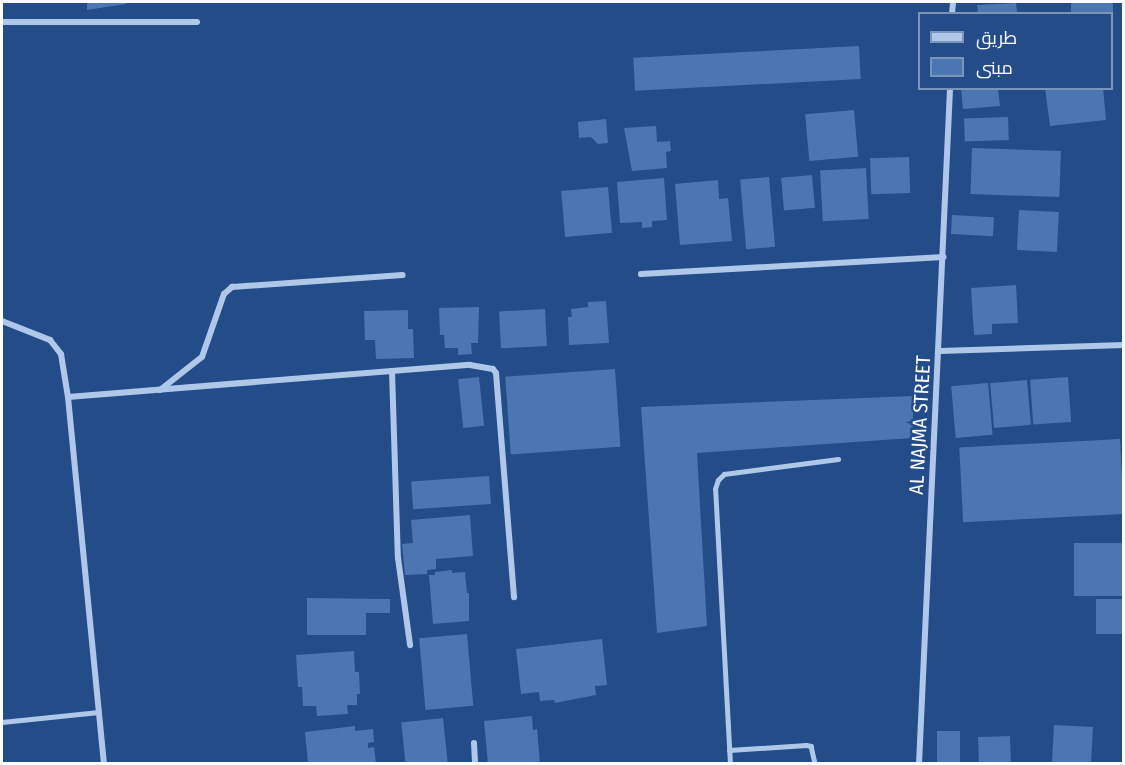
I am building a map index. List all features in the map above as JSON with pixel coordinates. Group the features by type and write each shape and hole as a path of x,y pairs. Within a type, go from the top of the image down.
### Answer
{"street":[{"path":"2,22 197,22"},
{"name":"AL NAJMA STREET","path":"919,764 940,351 950,90"},
{"path":"641,274 944,257"},
{"path":"159,390 202,357 224,294 232,287 403,275"},
{"path":"2,321 50,340 61,354 68,397 104,764"},
{"path":"940,351 1124,345"},
{"path":"68,397 470,365 493,369 496,373 514,597"},
{"path":"392,371 398,558 410,645"},
{"path":"474,743 475,764"}],"lane":[{"path":"730,764 715,489 718,480 724,474 838,459"},
{"path":"2,722 98,712"},
{"path":"729,750 806,745 811,746 815,764"}],"building":[{"path":"87,2 127,2 87,10"},
{"path":"1071,2 1113,2 1113,12 1071,12"},
{"path":"1016,3 1017,12 978,12 977,5"},
{"path":"859,46 861,79 635,91 633,58"},
{"path":"961,90 998,90 1000,106 963,109"},
{"path":"1045,90 1103,90 1106,120 1050,126"},
{"path":"854,110 858,157 809,161 805,114"},
{"path":"1008,117 1009,140 965,142 964,119"},
{"path":"606,119 608,143 598,144 591,137 579,138 578,122"},
{"path":"656,126 657,142 670,141 671,151 666,152 667,168 632,171 624,128"},
{"path":"972,148 1061,151 1059,197 970,194"},
{"path":"909,157 910,193 871,194 870,158"},
{"path":"866,168 869,219 823,221 820,170"},
{"path":"812,175 815,208 784,211 781,178"},
{"path":"769,177 775,247 746,249 740,180"},
{"path":"664,178 667,220 652,221 652,227 642,228 642,222 620,223 617,182"},
{"path":"718,180 719,199 728,198 732,241 680,245 675,184"},
{"path":"608,187 612,233 565,237 561,191"},
{"path":"1019,210 1059,212 1057,252 1017,250"},
{"path":"952,215 994,217 993,236 951,234"},
{"path":"1016,285 1018,323 992,324 992,334 974,335 971,288"},
{"path":"606,301 609,343 569,345 568,317 572,317 571,309 588,307 588,302"},
{"path":"479,307 478,343 471,343 472,354 458,355 458,348 445,348 444,335 440,335 439,308"},
{"path":"545,309 547,346 501,348 499,311"},
{"path":"408,310 408,329 413,329 414,358 376,359 375,340 365,340 364,311"},
{"path":"615,369 620,447 511,454 505,377"},
{"path":"479,377 484,426 463,428 458,379"},
{"path":"1068,377 1071,422 1033,425 1030,380"},
{"path":"1027,380 1031,425 994,428 990,383"},
{"path":"988,383 993,435 956,438 951,386"},
{"path":"914,396 912,438 697,453 707,626 657,633 641,407"},
{"path":"1120,439 1124,514 963,522 959,447"},
{"path":"489,476 491,504 413,509 411,481"},
{"path":"470,515 473,556 436,559 436,569 427,570 427,574 405,575 402,544 413,543 411,520"},
{"path":"1074,543 1124,543 1124,596 1074,596"},
{"path":"452,570 452,573 465,572 467,593 469,593 469,621 433,624 429,575"},
{"path":"307,598 390,599 390,613 366,613 366,635 307,635"},
{"path":"1096,599 1124,599 1124,634 1096,634"},
{"path":"467,634 473,706 425,710 419,638"},
{"path":"602,639 607,685 595,686 596,695 555,703 554,700 540,701 539,692 521,694 516,649"},
{"path":"354,651 355,672 359,672 360,694 357,694 357,705 347,705 348,714 317,716 316,706 303,706 302,687 298,687 296,655"},
{"path":"532,716 533,730 537,729 540,764 488,764 484,721"},
{"path":"443,718 448,764 406,764 401,722"},
{"path":"1054,725 1093,727 1091,764 1052,764"},
{"path":"355,726 355,731 373,729 374,742 368,743 368,748 374,747 376,763 308,764 305,732"},
{"path":"937,731 960,731 960,764 937,764"},
{"path":"1010,736 1011,764 979,764 978,737"}]}
